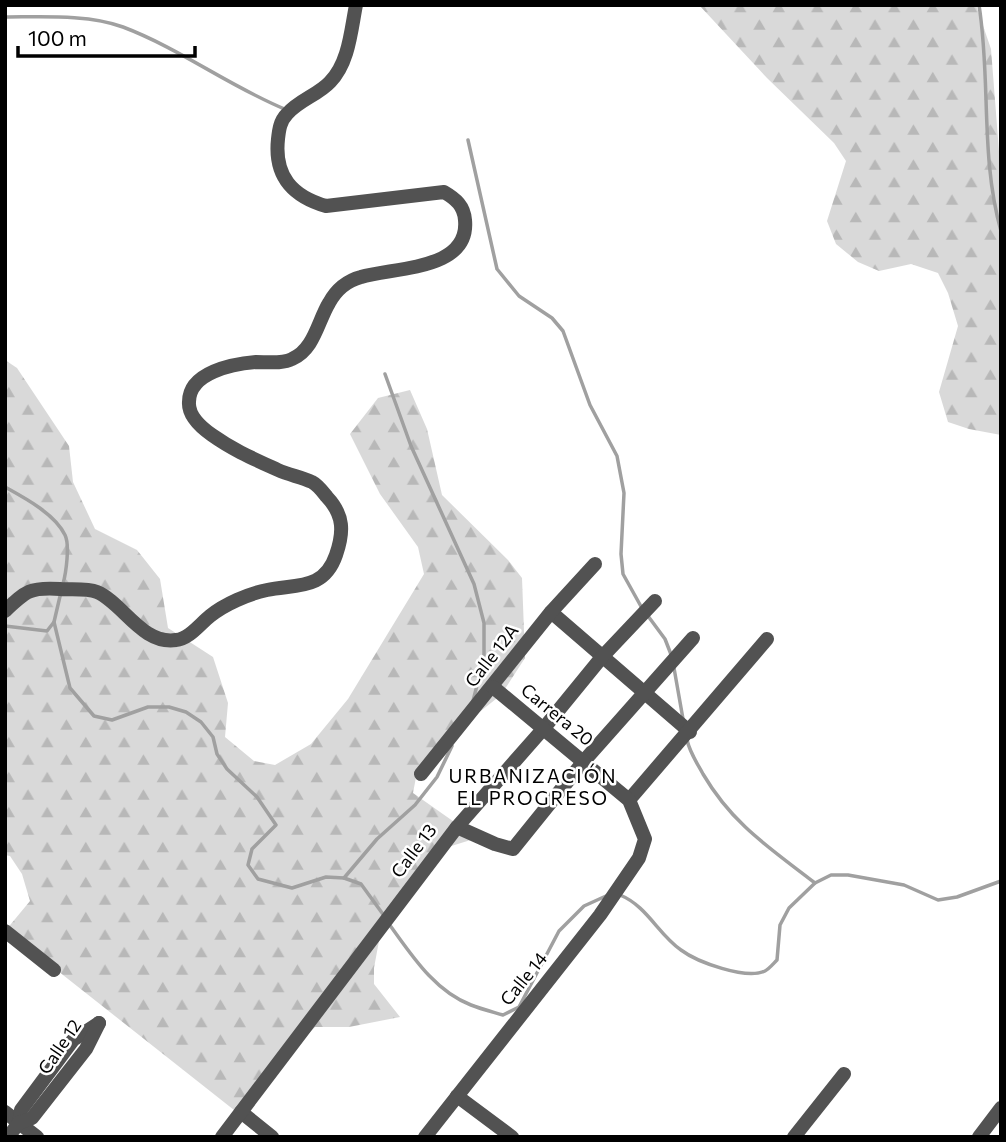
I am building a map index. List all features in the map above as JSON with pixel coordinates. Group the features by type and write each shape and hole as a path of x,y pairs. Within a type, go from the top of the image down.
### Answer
{"street":[{"path":"5,611 25,592 36,588 95,591 145,631 156,638 173,641 183,639 212,614 232,603 266,590 294,588 318,580 332,565 342,538 342,517 332,502 315,483 234,450 202,428 193,416 189,402 194,387 205,376 252,363 292,360 307,349 328,303 342,285 359,277 423,266 441,259 460,245 466,229 464,212 455,198 444,192 326,206 308,201 282,177 277,159 279,127 285,116 302,100 330,82 345,52 356,5"},
{"name":"Calle 12A","path":"421,774 551,612 596,564"},
{"name":"Calle 13","path":"222,1137 457,827 602,657 655,601"},
{"path":"551,612 690,732"},
{"path":"457,827 495,845 513,849 584,761 693,638"},
{"path":"629,800 767,639"},
{"name":"Carrera 20","path":"493,687 629,800 645,839"},
{"name":"Calle 14","path":"425,1137 600,915 639,858 645,839"},
{"path":"5,931 54,971"},
{"name":"Calle 12","path":"8,1137 19,1123 21,1110 73,1040 99,1023 86,1049 32,1118 19,1123"},
{"path":"794,1137 844,1074"},
{"path":"457,1096 512,1137"},
{"path":"979,1137 1001,1108"},
{"path":"5,1112 37,1137"},
{"path":"242,1112 272,1137"}],"green space":[{"path":"699,5 976,5 991,49 1001,177 1001,435 948,422 939,392 958,326 948,293 938,273 911,264 879,271 858,262 836,244 827,221 846,161 834,143 767,78"},
{"path":"5,360 17,368 69,446 73,482 95,529 137,550 160,579 168,628 213,657 228,703 225,737 254,761 275,765 311,744 348,699 424,574 418,547 380,494 350,434 378,398 410,390 427,429 442,495 508,560 522,578 525,658 501,695 453,733 417,772 413,793 477,838 445,848 381,930 374,984 400,1017 349,1027 315,1027 234,1110 6,930 30,901 22,874 10,856 5,855"}],"waterway":[{"path":"979,5 985,62 990,175 1001,231"},
{"path":"5,17 80,18 123,27 287,110"},
{"path":"468,140 497,269 519,296 552,318 563,331 590,405 617,456 624,493 621,554 623,574 643,610"},
{"path":"385,374 411,446 474,584 484,623 484,658 473,701"},
{"path":"5,487 47,513 65,535 67,552 63,584"},
{"path":"61,592 54,622 70,688 94,716 112,720 148,707 169,707 186,712 201,722 213,737 217,754 227,769 257,797 276,825 252,849 248,865 258,879 292,888 326,877 344,878 361,884 385,917"},
{"path":"648,616 665,639 672,657"},
{"path":"5,626 47,631 54,622"},
{"path":"674,668 683,719"},
{"path":"687,740 703,774 727,808 768,847 815,883"},
{"path":"344,878 377,839 415,805 437,777 452,746"},
{"path":"620,895 638,906 688,955 722,968 757,973 766,970 777,960 780,925 789,908 815,883 831,875 848,875 904,885 938,900 957,897 1001,881"},
{"path":"389,924 424,971 446,991 471,1005 503,1015 519,1007 559,931 584,906 606,896"}],"district":[{"name":"URBANIZACIÓN EL PROGRESO","path":"533,787"}]}
